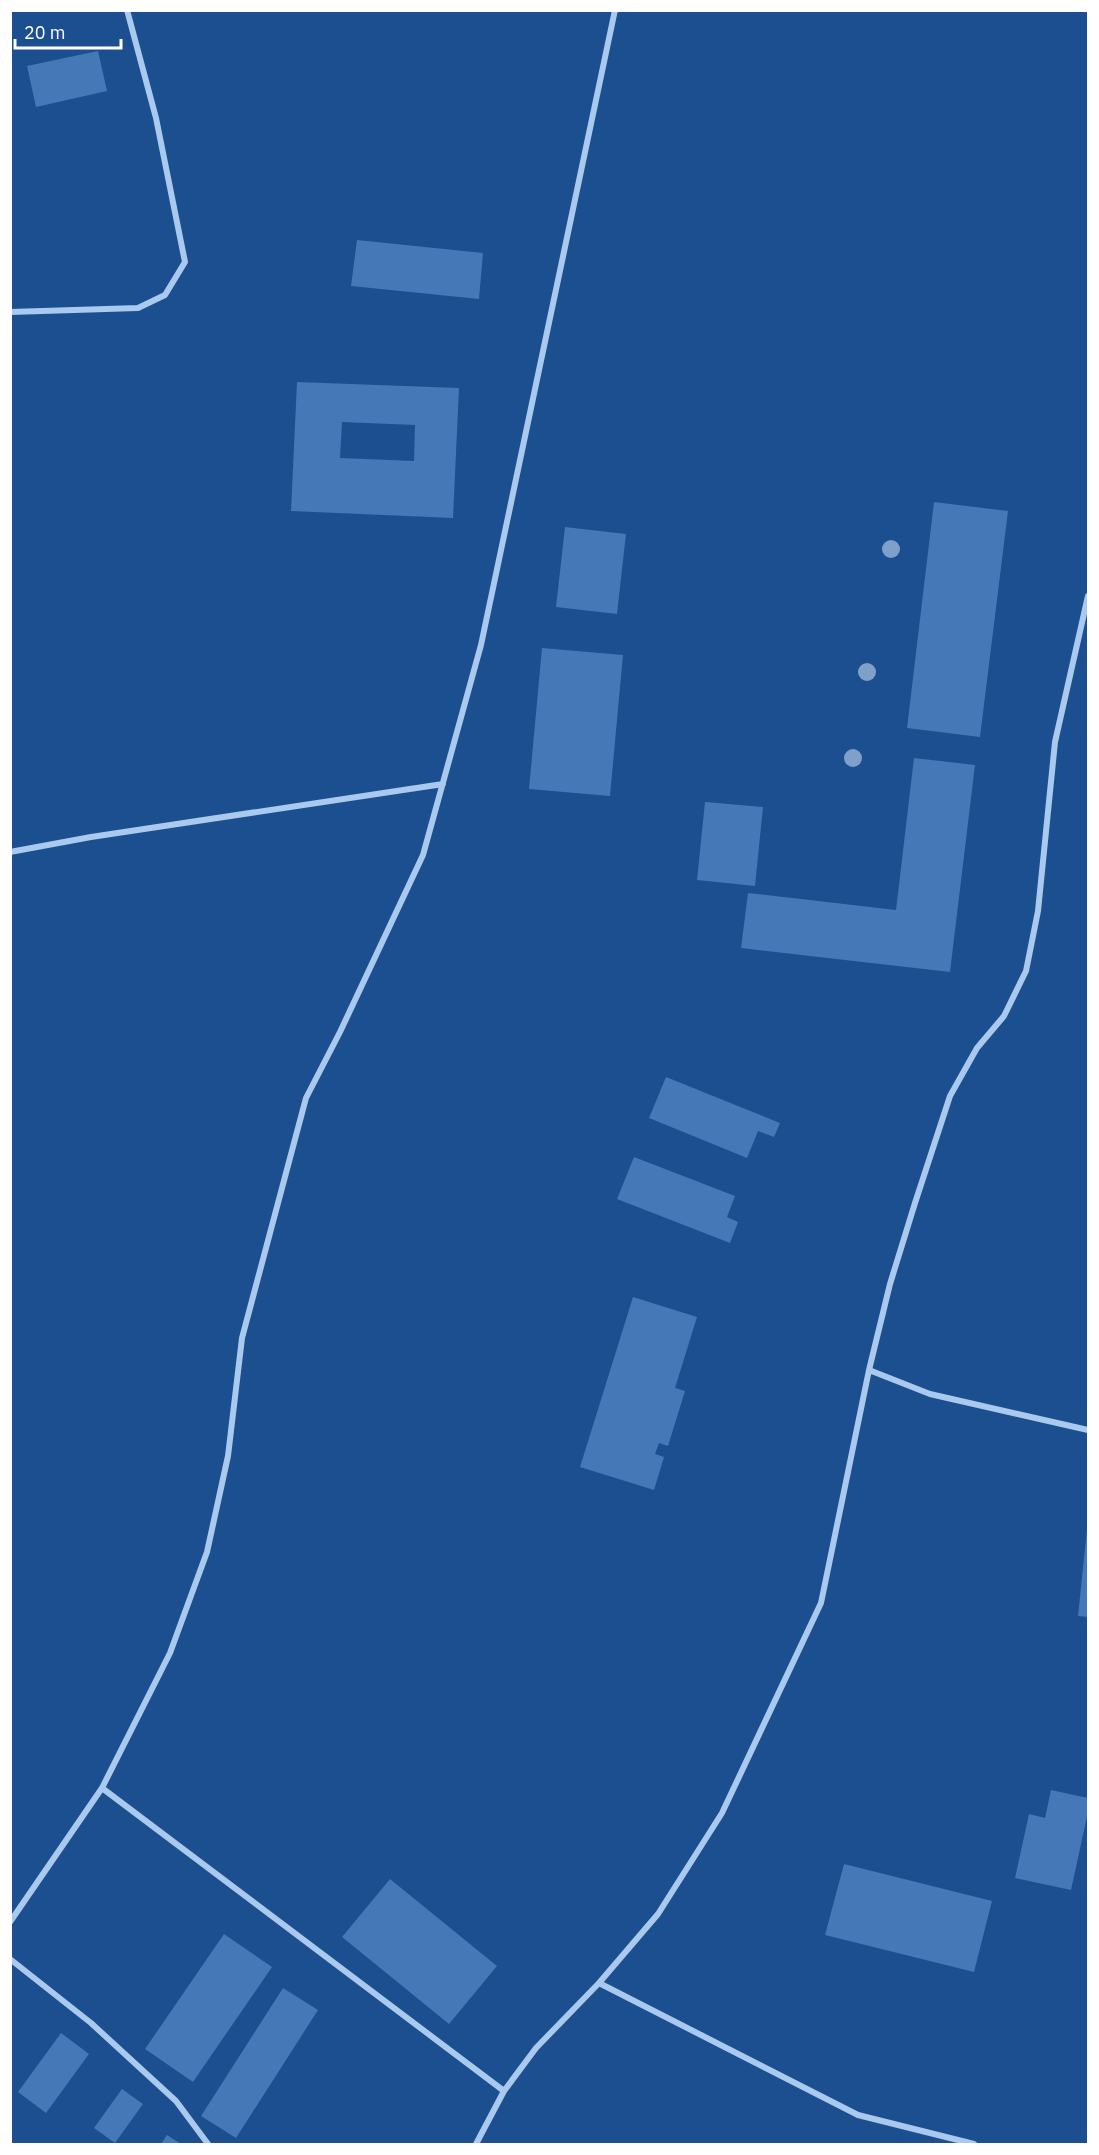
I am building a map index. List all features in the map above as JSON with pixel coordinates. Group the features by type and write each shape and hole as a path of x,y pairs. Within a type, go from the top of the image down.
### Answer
{"street":[{"path":"10,312 138,308 165,295 185,262 156,118 127,10"},
{"path":"10,1922 102,1788 170,1653 207,1552 228,1456 242,1338 306,1098 340,1032 423,855 481,645 615,10"},
{"path":"476,2145 504,2091 536,2048 599,1983 658,1914 723,1813 821,1603 869,1370 890,1284 950,1096 977,1048 1004,1016 1026,970 1038,911 1055,742 1089,596"},
{"path":"10,852 91,837 443,784"},
{"path":"869,1370 930,1394 1089,1430"},
{"path":"102,1788 504,2091"},
{"path":"10,1959 91,2023 176,2101 208,2145"},
{"path":"599,1983 858,2115 974,2145"}],"building":[{"path":"98,51 107,91 36,107 27,66"},
{"path":"357,240 483,253 479,299 351,286"},
{"path":"297,382 459,388 453,518 291,511","holes":["342,422 415,425 414,461 340,458"]},
{"path":"934,502 1008,511 980,737 907,728"},
{"path":"565,527 626,534 617,614 556,607"},
{"path":"542,648 623,655 610,796 529,789"},
{"path":"914,758 975,765 950,972 741,948 748,893 896,910"},
{"path":"705,802 763,807 755,886 697,880"},
{"path":"666,1077 780,1123 774,1137 758,1131 747,1158 649,1118"},
{"path":"634,1157 735,1196 727,1217 738,1222 730,1243 617,1199"},
{"path":"633,1297 697,1317 675,1388 685,1391 668,1446 659,1443 655,1454 664,1457 654,1490 580,1467"},
{"path":"1088,1529 1088,1617 1078,1616"},
{"path":"1051,1790 1088,1798 1088,1812 1071,1890 1015,1878 1029,1814 1045,1818"},
{"path":"844,1864 992,1901 974,1972 825,1935"},
{"path":"390,1879 497,1966 449,2024 342,1937"},
{"path":"224,1934 272,1967 193,2082 145,2049"},
{"path":"283,1988 318,2010 236,2138 201,2116"},
{"path":"61,2033 89,2054 46,2113 18,2092"},
{"path":"122,2089 143,2104 115,2143 94,2128"},
{"path":"167,2135 181,2144 161,2144"}]}
